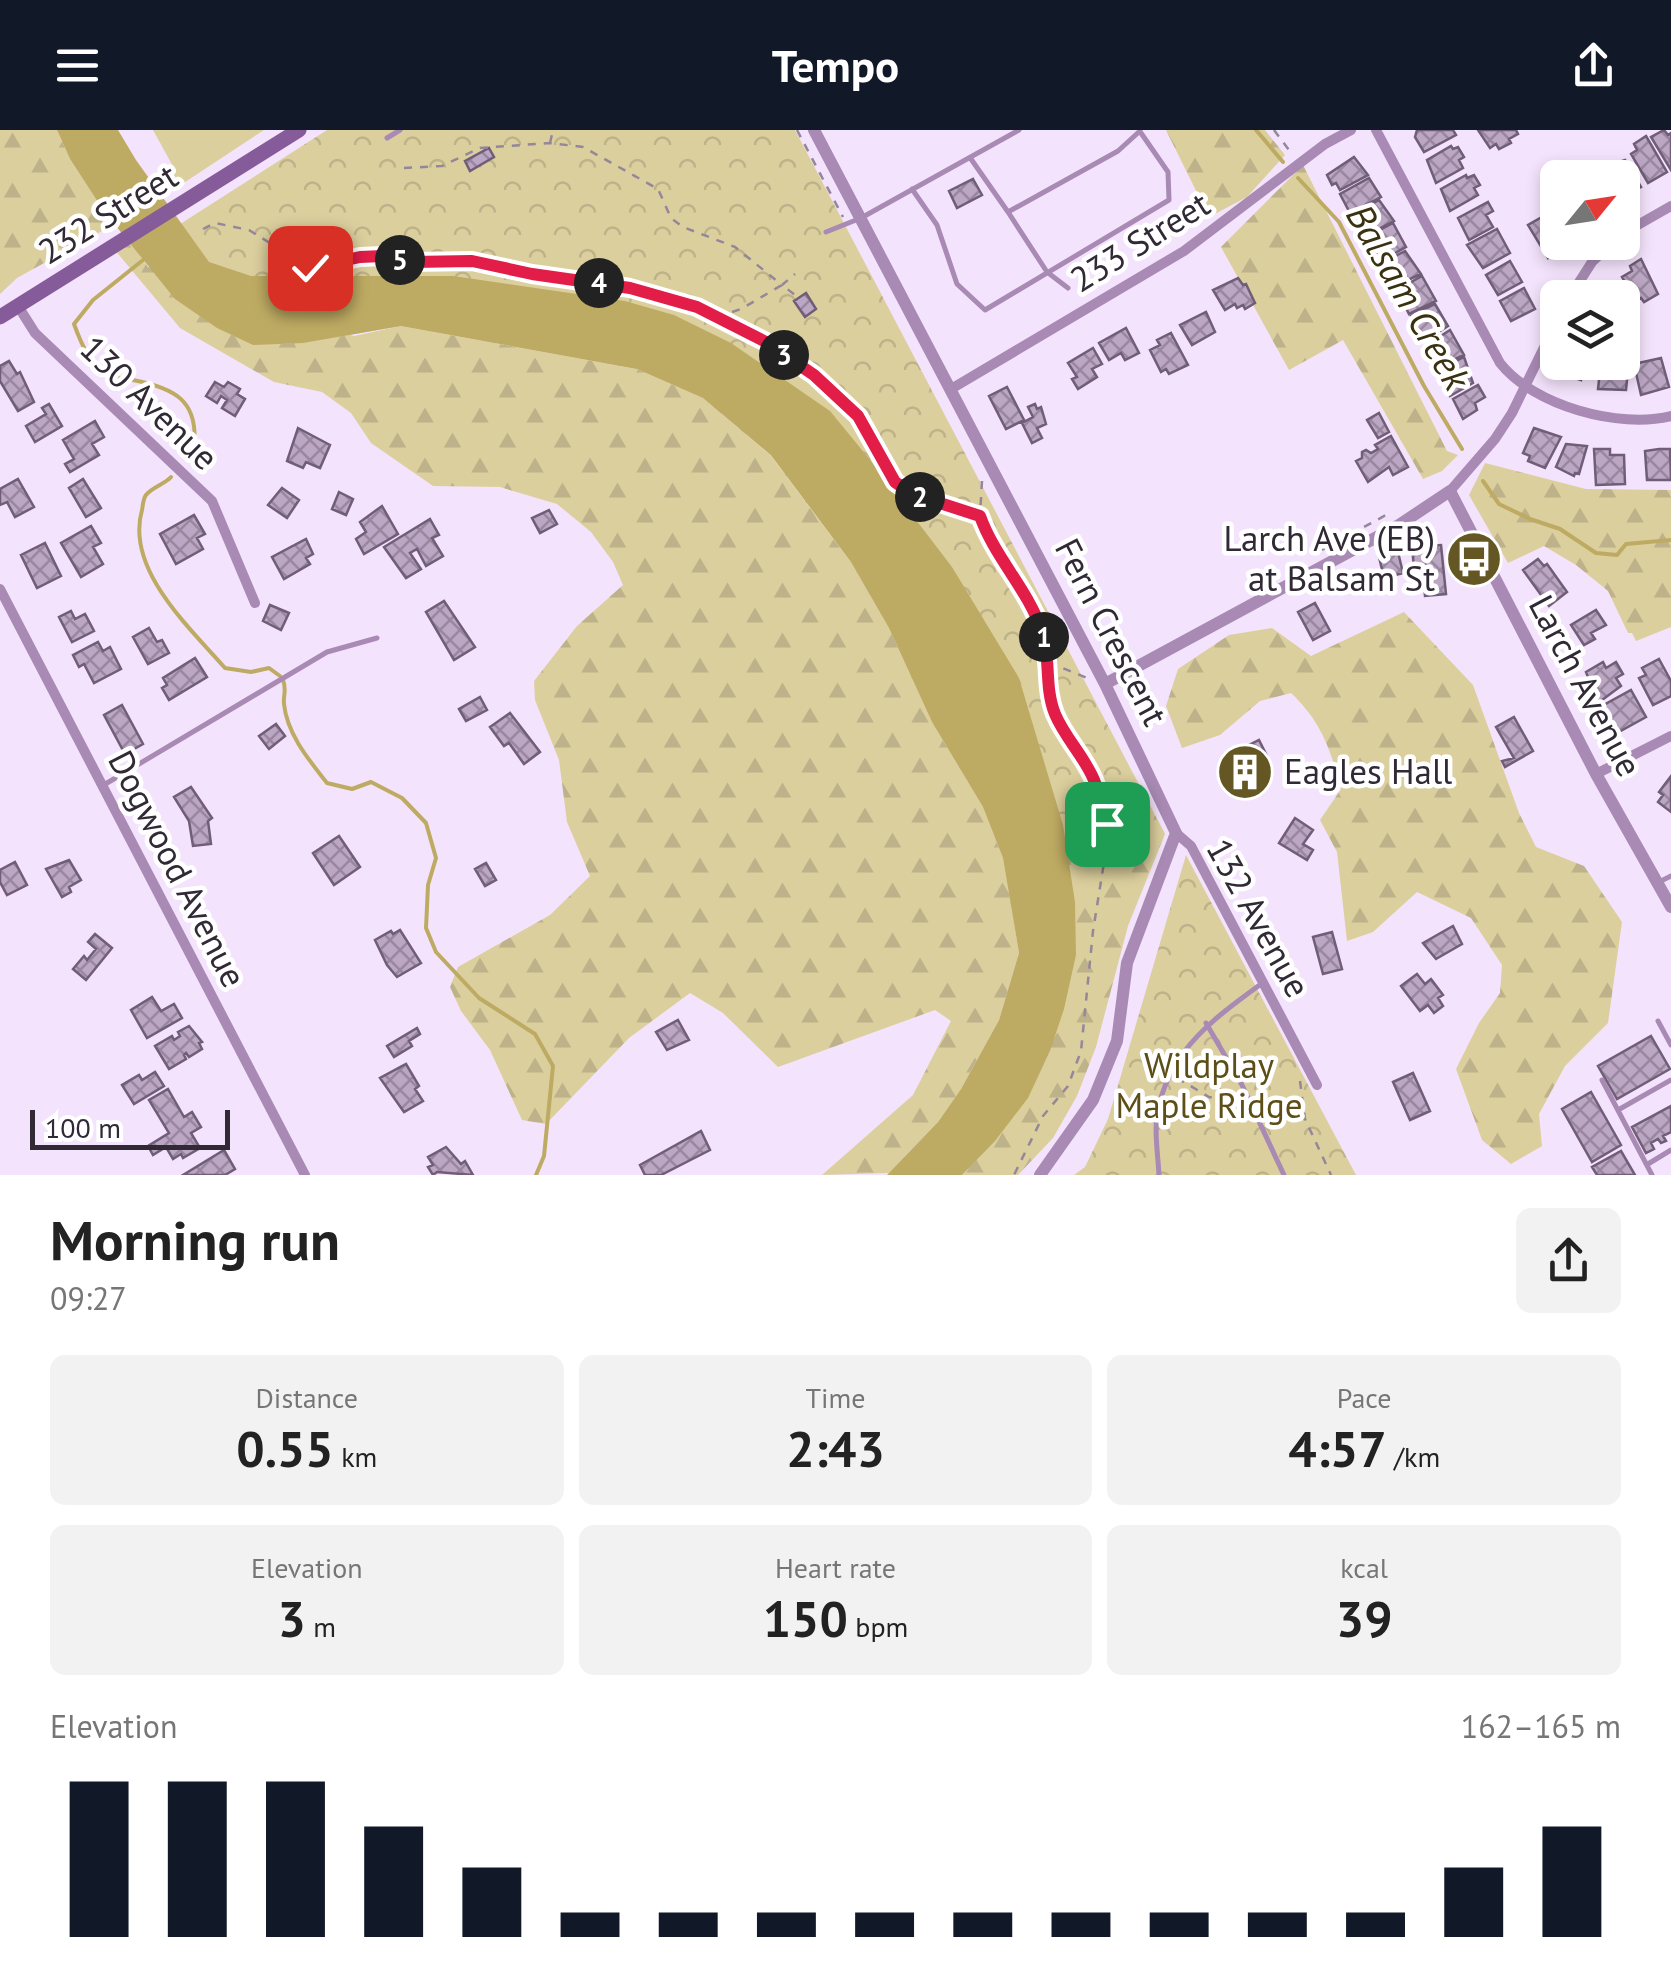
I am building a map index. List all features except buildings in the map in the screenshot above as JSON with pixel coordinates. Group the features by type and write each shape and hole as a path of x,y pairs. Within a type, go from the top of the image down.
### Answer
{"main road":[{"name":"232 Street","path":"0,317 299,130"}],"street":[{"name":"Fern Crescent","path":"814,130 854,221 950,389 1105,684 1176,833"},
{"name":"233 Street","path":"950,389 1184,251 1298,164 1352,130"},
{"path":"1376,130 1509,375 1568,407 1603,418 1671,416"},
{"path":"1640,224 1671,206"},
{"name":"130 Avenue","path":"18,306 35,332 212,501 255,602"},
{"path":"1105,684 1400,525 1450,491 1495,439 1540,353"},
{"name":"Larch Avenue","path":"1450,491 1596,774 1671,907"},
{"name":"Dogwood Avenue","path":"0,589 305,1175"},
{"path":"1596,774 1671,736"},
{"path":"1040,1175 1094,1100 1117,1041 1127,963 1176,833"},
{"name":"132 Avenue","path":"1176,833 1191,846 1317,1085"}],"lane":[{"path":"387,138 400,130"},
{"path":"826,232 854,221 1019,130"},
{"path":"912,189 936,225 956,284 985,310 1170,200 1168,172 1140,131 1118,151 1008,212"},
{"path":"971,159 1047,272 1068,288"},
{"path":"102,786 327,652 377,638"},
{"path":"1657,884 1671,876"},
{"path":"1158,1175 1158,1107 1178,1060 1206,1023 1263,982"},
{"path":"1658,1021 1671,1045"},
{"path":"1206,1023 1284,1175"},
{"path":"1602,1080 1652,1175"},
{"path":"1618,1110 1671,1080"},
{"path":"1647,1164 1671,1150"}],"path":[{"path":"550,143 554,130"},
{"path":"797,130 854,221"},
{"path":"1274,130 1298,164"},
{"path":"404,168 442,166 480,148 550,143 582,146 653,185 664,196 676,222 735,246 799,298"},
{"path":"204,229 215,223 249,230 310,268 383,256 413,262 472,261 630,288 697,307 764,341 814,375 858,416 895,482 912,494 980,516"},
{"path":"716,317 740,309 794,274"},
{"path":"982,480 980,516 988,538 1018,579 1044,634 1053,709 1093,777 1107,824 1081,1051 1068,1086 1044,1116 1014,1175"},
{"path":"1046,670 1060,667 1082,679 1090,678"},
{"path":"1304,1060 1300,1080 1305,1119 1331,1175"},
{"path":"1172,1074 1210,1097 1250,1104"},
{"path":"1259,1123 1286,1111 1305,1119"}],"green space":[{"path":"0,130 57,130 70,159 103,210 102,231 17,278 0,294"},
{"path":"153,130 264,130 173,190 165,182 170,181 175,170"},
{"path":"327,130 795,130 1165,834 1013,916 1003,858 983,807 932,722 889,628 851,562 770,455 703,398 637,369 401,326 303,343 253,345 217,328 175,299 138,251"},
{"path":"1166,130 1265,130 1285,155 1247,197 1209,217"},
{"path":"1303,165 1447,451 1458,455 1442,471 1423,479 1343,340 1289,370 1221,247"},
{"path":"129,239 148,267 354,336 401,326 637,369 703,398 770,455 851,562 889,628 932,722 983,807 1003,858 1013,916 1019,953 999,1020 938,1122 889,1173 822,1175 913,1095 951,1021 935,1010 778,1067 723,1013 690,993 629,1038 546,1124 522,1120 490,1050 461,1011 450,987 458,967 550,915 590,876 567,822 559,760 535,700 534,681 577,626 623,585 613,562 591,532 557,504 500,487 433,486 371,443 351,413 322,392 274,382 180,328 114,249"},
{"path":"1485,463 1586,489 1671,490 1671,627 1636,641 1628,633 1608,591 1544,546 1508,563 1469,495"},
{"path":"1404,612 1473,685 1519,813 1536,847 1584,866 1622,922 1608,1023 1565,1066 1539,1114 1542,1146 1511,1164 1482,1140 1456,1069 1479,1023 1500,993 1502,965 1471,918 1417,892 1373,932 1347,941 1337,852 1320,820 1341,789 1329,749 1310,714 1291,693 1260,701 1220,735 1182,748 1166,706 1178,669 1229,635 1272,628 1311,656"},
{"path":"1079,677 1165,834 1128,926 1096,1047 1077,1096 1053,1138 1018,1175 962,1175 1012,1117 1050,1051"},
{"name":"Wildplay Maple Ridge","path":"1186,855 1356,1175 1074,1175 1085,1167 1108,1119"}],"shaded area":[{"path":"57,130 118,130 209,262 251,276 453,276 625,301 674,315 731,343 830,411 952,567 1019,678 1063,825 1075,902 1076,955 1064,1009 1028,1098 962,1175 887,1175 938,1122 999,1020 1019,953 1003,858 983,807 932,722 889,628 851,562 771,455 703,398 637,369 401,326 303,343 253,345 217,328 175,299 103,210 70,159"}],"waterway":[{"name":"Balsam Creek","path":"1256,130 1283,162"},
{"name":"Balsam Creek","path":"1298,178 1339,222 1424,386 1462,449"},
{"path":"143,260 93,300 74,324 87,353 103,370 115,377 161,387 188,407 194,447 181,454"},
{"path":"171,477 149,492 143,502 139,532 152,575 179,616 225,668 251,672 269,668 280,676"},
{"name":"Balsam Creek","path":"1483,481 1499,504 1560,529 1596,553 1617,555 1626,544 1671,540"},
{"path":"283,680 289,726 327,783 352,789 371,782 402,798 426,823 436,858 428,885 426,928 436,952 479,998 535,1034 553,1066 544,1156 536,1175"}],"place":[{"name":"Larch Ave (EB) at Balsam St","path":"1474,559"},
{"name":"Eagles Hall","path":"1245,772"}],"route":[{"path":"310,268 383,256 413,262 472,261 630,288 697,307 764,341 814,375 858,416 895,482 912,494 980,516 998,556 1026,593 1044,634 1047,688 1053,709 1093,777 1107,824"}]}
